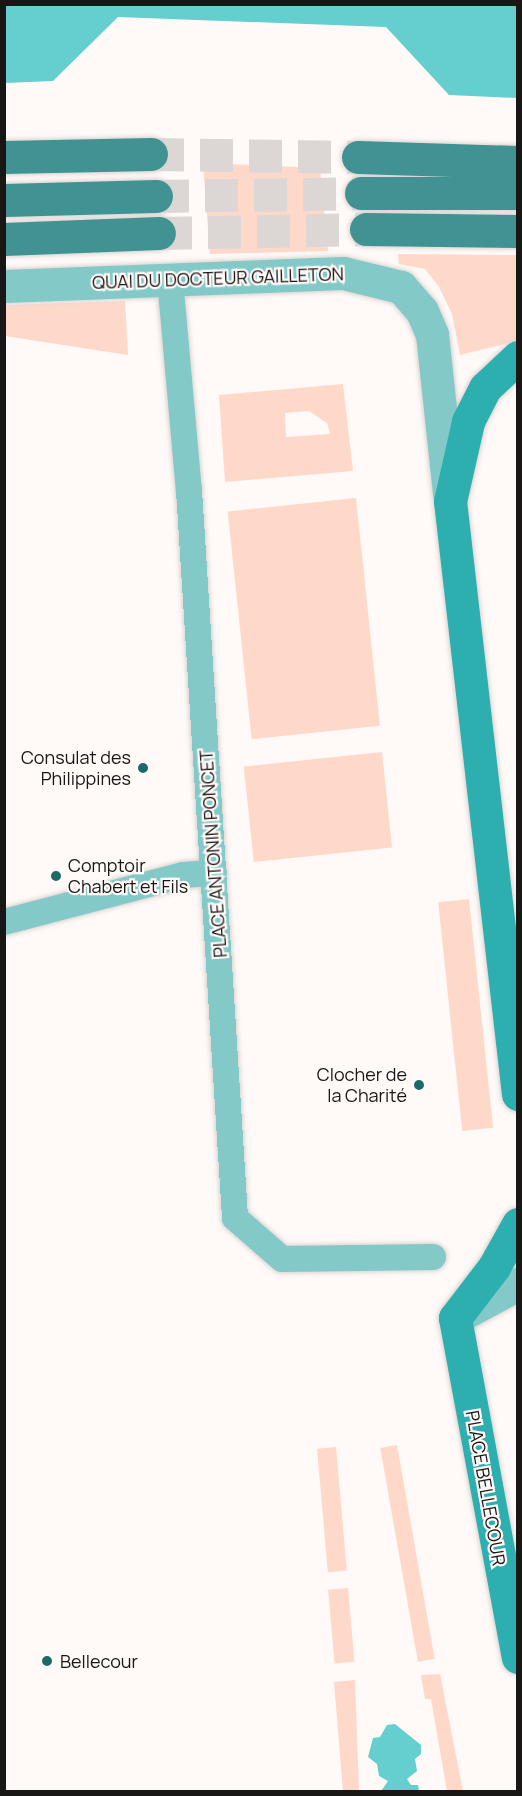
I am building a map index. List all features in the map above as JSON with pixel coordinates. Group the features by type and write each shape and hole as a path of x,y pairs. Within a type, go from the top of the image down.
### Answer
{"main road":[{"path":"4,157 151,154"},
{"path":"358,157 518,162"},
{"path":"361,193 518,193"},
{"path":"4,200 156,196"},
{"path":"366,229 518,231"},
{"path":"4,239 159,233"},
{"path":"518,357 485,388 468,422 450,501 518,1094"},
{"path":"455,1318 494,1267 518,1224"},
{"name":"PLACE BELLECOUR","path":"455,1318 518,1657"}],"street":[{"name":"QUAI DU DOCTEUR GAILLETON","path":"4,286 343,273 401,287 422,311 432,334 450,501"},
{"name":"PLACE ANTONIN PONCET","path":"170,279 189,490 236,1218 282,1259 433,1257"},
{"path":"4,922 183,875 214,873"},
{"path":"455,1318 518,1284"}],"shaded area":[{"path":"203,163 320,168 328,251 210,254"},
{"path":"398,254 517,255 517,341 460,355 452,314 439,287 425,269 399,264"},
{"path":"125,301 128,355 5,336 5,305"},
{"path":"343,384 353,471 225,482 219,395","holes":["309,411 327,423 330,434 286,437 285,413"]},
{"path":"356,498 380,726 252,739 228,511"},
{"path":"382,752 392,847 254,862 244,767"},
{"path":"469,899 493,1128 462,1131 438,902"},
{"path":"397,1445 435,1659 418,1662 380,1448"},
{"path":"336,1447 347,1571 328,1572 317,1449"},
{"path":"348,1588 354,1662 335,1663 328,1590"},
{"path":"440,1674 463,1791 447,1791 431,1699 425,1699 421,1675"},
{"path":"355,1680 359,1791 343,1791 334,1682"}],"water":[{"path":"4,5 517,5 517,98 449,95 386,27 118,17 53,81 5,83"},
{"path":"395,1724 421,1745 421,1754 415,1759 417,1771 407,1779 411,1785 418,1785 419,1791 381,1791 388,1781 379,1776 377,1764 368,1757 373,1738 380,1737 387,1725"}],"tunnel":[{"path":"151,154 358,157"},
{"path":"156,196 361,193"},
{"path":"159,233 366,229"}],"place":[{"name":"Consulat des Philippines","path":"143,768"},
{"name":"Comptoir Chabert et Fils","path":"56,876"},
{"name":"Clocher de la Charité","path":"419,1085"},
{"name":"Bellecour","path":"47,1661"}]}
